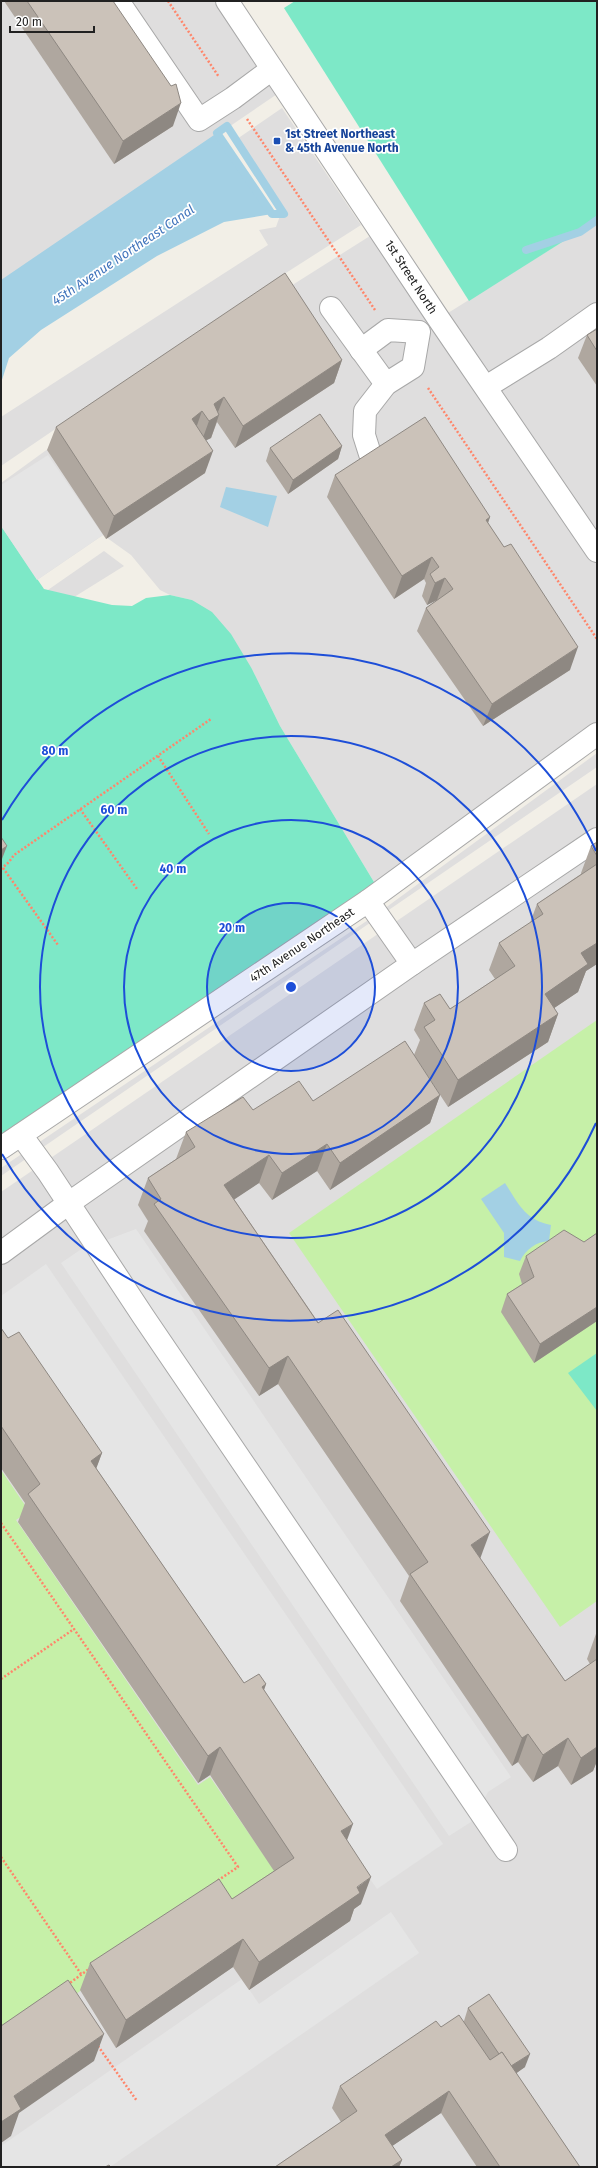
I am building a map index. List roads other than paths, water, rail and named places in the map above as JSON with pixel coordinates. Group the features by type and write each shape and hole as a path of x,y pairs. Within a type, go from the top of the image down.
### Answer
{"street":[{"path":"118,1 199,120 233,98 272,68"},
{"name":"1st Street North","path":"227,1 438,318 486,386 597,551"},
{"path":"331,308 386,384"},
{"path":"486,386 549,348 597,314"},
{"path":"361,350 388,330 419,332 438,318"},
{"path":"370,454 364,435 365,411 386,384 413,367 419,332"},
{"name":"47th Avenue Northeast","path":"1,1148 368,901 597,734"},
{"path":"1,1253 69,1203 412,964 597,839"},
{"path":"368,901 412,964"},
{"path":"21,1135 69,1203 143,1316 506,1850"}],"water":[{"name":"45th Avenue Northeast Canal","path":"217,133 272,214 224,222 157,256 41,330 9,358 1,383 1,280"},
{"path":"226,487 277,496 268,527 220,507"},
{"path":"505,1183 518,1204 528,1215 542,1223 551,1225 549,1241 532,1247 525,1253 520,1261 504,1257 504,1233 481,1199"}],"waterway":[{"path":"227,126 284,214 272,214 217,133 227,126"},
{"path":"526,250 580,232 597,220"}],"place":[{"name":"1st Street Northeast & 45th Avenue North","path":"277,141"}]}
